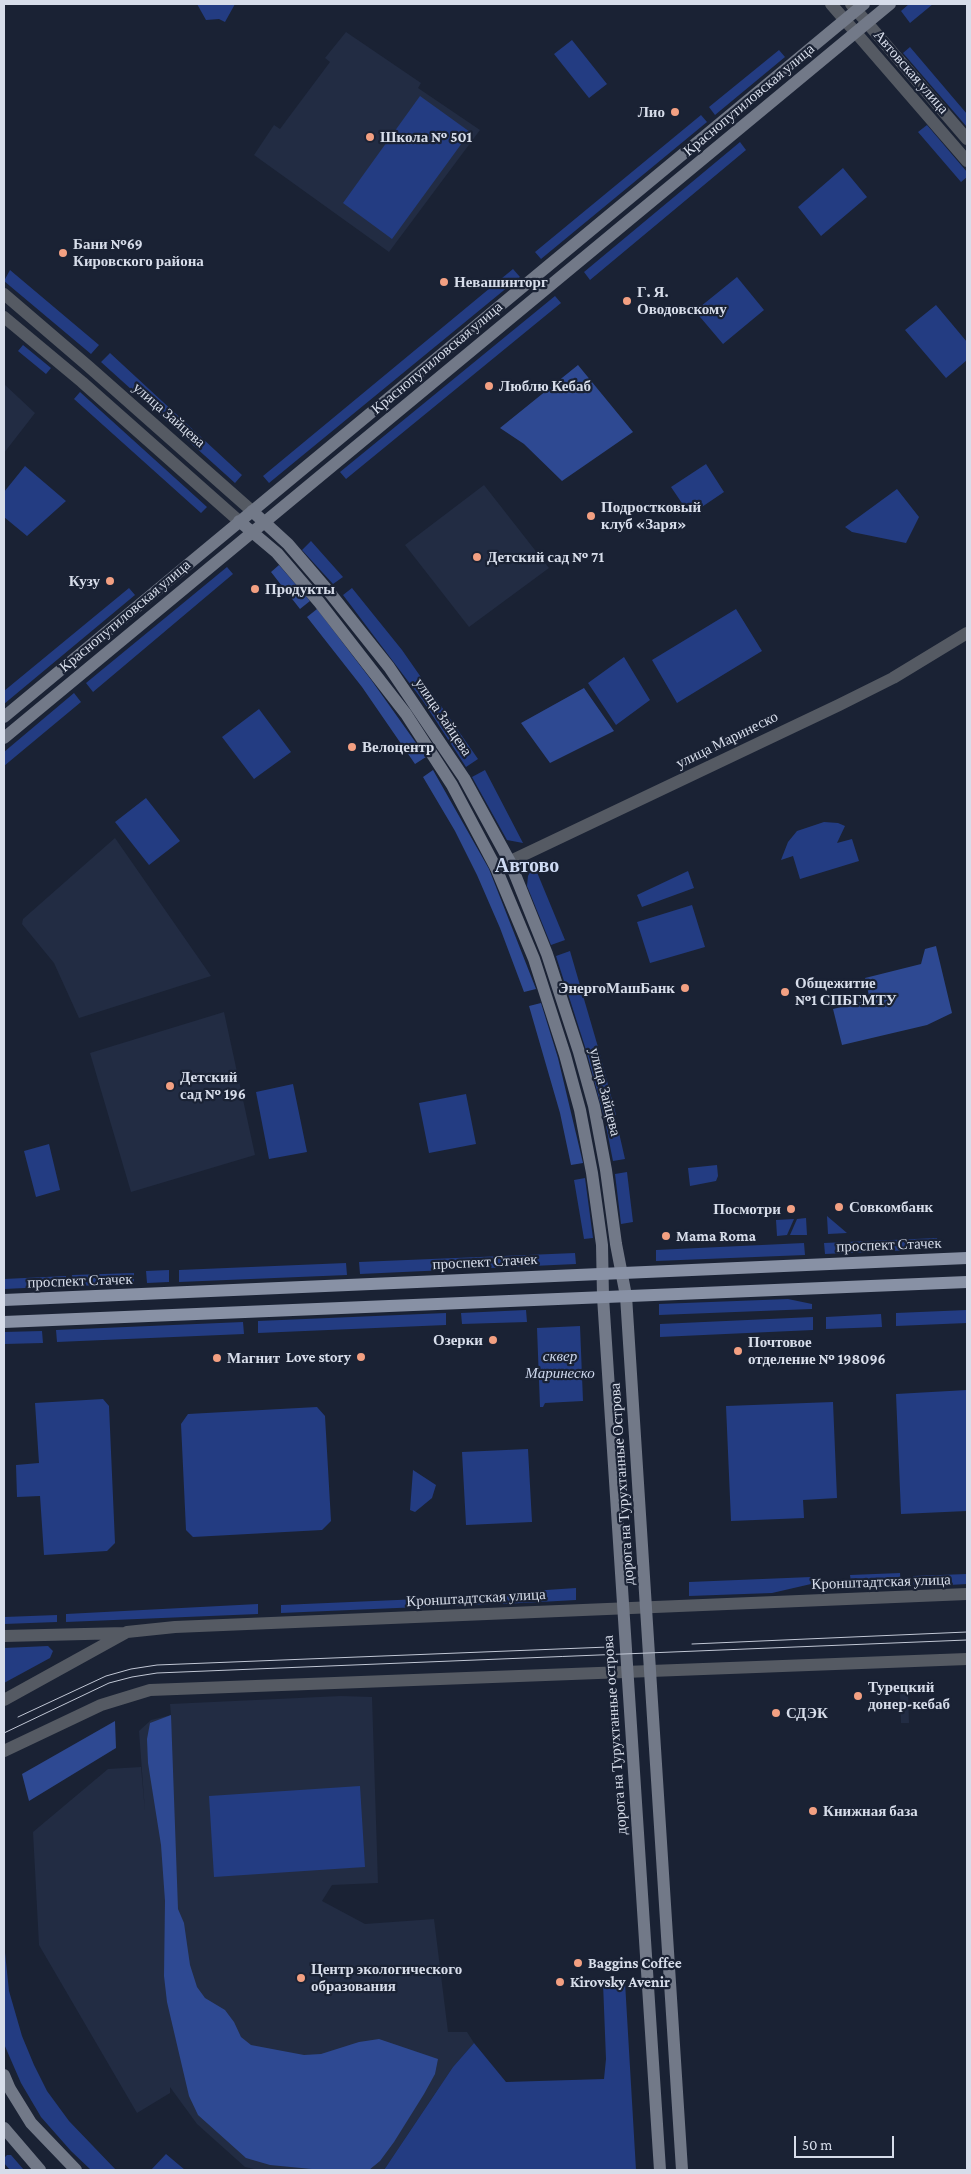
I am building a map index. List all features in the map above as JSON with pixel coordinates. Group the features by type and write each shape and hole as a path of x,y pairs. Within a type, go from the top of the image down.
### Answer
{"main road":[{"name":"проспект Стачек","path":"4,1300 967,1258"},
{"path":"4,1322 967,1282"}],"street":[{"name":"Автовская улица","path":"831,4 967,161"},
{"name":"Краснопутиловская улица","path":"4,738 890,4"},
{"name":"Автовская улица","path":"857,6 867,22 967,139"},
{"name":"Краснопутиловская улица","path":"4,717 844,20 857,6"},
{"name":"улица Зайцева","path":"4,294 288,544 389,667 464,778 510,862 547,954 582,1061 594,1106 606,1170 626,1296"},
{"name":"улица Зайцева","path":"4,317 82,382 239,522 278,553 379,676 436,760 496,868 542,983 580,1110 592,1172 602,1245 603,1297"},
{"name":"улица Маринеско","path":"496,868 892,678 967,633"},
{"name":"дорога на Турухтанные Острова","path":"626,1296 650,1671"},
{"name":"дорога на Турухтанные острова","path":"603,1297 660,2170"},
{"name":"Кронштадтская улица","path":"4,1700 127,1632 175,1627 967,1594"},
{"path":"4,1636 127,1632"},
{"path":"4,1751 100,1705 150,1690 967,1659"},
{"path":"650,1671 682,2170"},
{"path":"4,2075 10,2089 32,2123 76,2170"},
{"path":"4,2128 40,2170"}],"shaded area":[{"name":"Школа № 501","path":"346,32 421,83 418,88 480,130 389,252 254,155 274,125 280,129 330,62 325,58"},
{"path":"578,365 633,432 562,481 524,444 500,428"},
{"path":"4,384 35,413 4,453"},
{"name":"Детский сад № 71","path":"484,485 549,568 469,627 405,545"},
{"path":"279,565 310,601 300,609 271,572"},
{"path":"317,609 372,681 426,757 415,764 362,687 307,617"},
{"path":"584,688 614,731 550,763 521,723"},
{"path":"433,770 489,869 536,989 524,992 500,928 477,875 455,831 423,777"},
{"path":"115,838 211,976 79,1018 54,963 22,924 23,919"},
{"path":"936,946 952,1013 927,1025 842,1045 833,1009 870,1000 865,978 921,964 925,949"},
{"path":"541,1003 558,1058 583,1163 571,1165 560,1113 529,1006"},
{"name":"Детский сад № 196","path":"224,1012 255,1155 131,1192 90,1053"},
{"path":"908,1691 909,1723 901,1723 900,1692"},
{"name":"Центр экологического образования","path":"341,1696 372,1697 378,1883 332,1885 322,1901 365,1924 434,1919 448,2032 467,2032 474,2043 453,2067 384,2170 259,2170 245,2167 197,2124 170,2087 170,2093 137,2113 39,1945 33,1832 108,1769 141,1767 145,1811 139,1731 151,1720 171,1715 170,1704"},
{"path":"171,1715 178,1909 184,1923 190,1965 197,1987 205,1998 225,2010 234,2022 241,2037 251,2045 304,2055 321,2054 359,2042 379,2039 438,2059 435,2074 424,2094 394,2142 380,2161 369,2170 322,2170 270,2165 246,2158 198,2115 189,2096 167,2002 164,1976 165,1901 161,1845 148,1763 147,1739 150,1723"},
{"path":"115,1721 116,1748 29,1801 22,1774"}],"green space":[{"path":"197,4 235,4 225,22 219,19 206,20"},
{"path":"909,4 933,4 910,23 901,11"},
{"path":"572,40 607,84 589,98 554,54"},
{"path":"910,47 967,114 967,127 903,53"},
{"path":"779,50 785,57 715,115 709,107"},
{"path":"420,96 470,132 392,239 343,203"},
{"path":"701,115 707,122 541,259 535,252"},
{"path":"927,125 967,172 967,177 961,182 918,132"},
{"path":"740,142 746,150 590,280 584,272"},
{"path":"843,168 867,197 821,236 798,207"},
{"path":"513,269 520,277 269,483 263,476"},
{"path":"10,270 99,345 91,354 4,281"},
{"path":"737,277 764,310 723,344 695,311"},
{"path":"555,296 561,303 346,479 340,472"},
{"path":"936,305 967,342 967,360 946,378 905,330"},
{"path":"23,345 51,368 46,374 18,351"},
{"path":"110,353 242,475 235,483 101,362"},
{"path":"80,392 207,507 201,513 74,399"},
{"path":"706,464 724,492 690,515 671,487"},
{"path":"25,466 66,501 27,536 4,517 4,492"},
{"path":"897,489 919,517 906,543 852,532 845,527"},
{"path":"311,541 343,577 333,584 302,550"},
{"path":"227,567 233,574 93,692 86,683"},
{"path":"129,588 135,595 4,704 4,691"},
{"path":"352,588 402,650 478,759 466,767 423,701 343,595"},
{"path":"736,609 762,651 677,703 652,660"},
{"path":"624,657 650,700 616,725 588,683"},
{"path":"74,693 81,702 4,766 4,752"},
{"path":"259,709 291,752 254,779 222,737"},
{"path":"485,770 523,843 507,840 472,777"},
{"path":"146,798 180,841 149,865 115,822"},
{"path":"824,822 838,823 845,826 837,843 852,839 859,861 800,879 793,856 781,860 788,842 797,831"},
{"path":"534,865 565,940 551,945 527,886 528,876"},
{"path":"688,871 694,888 642,907 637,895"},
{"path":"692,905 705,947 650,963 637,922"},
{"path":"570,951 616,1115 604,1117 586,1050 556,956"},
{"path":"293,1084 307,1152 269,1159 256,1092"},
{"path":"466,1094 476,1144 429,1153 419,1103"},
{"path":"617,1124 625,1159 613,1161 606,1126"},
{"path":"49,1144 60,1190 36,1197 24,1151"},
{"path":"717,1165 718,1176 716,1181 690,1186 688,1168"},
{"path":"627,1172 633,1222 621,1224 615,1174"},
{"path":"585,1178 593,1238 584,1239 574,1180"},
{"path":"827,1216 847,1233 828,1234"},
{"path":"806,1218 807,1235 790,1235 797,1219"},
{"path":"794,1219 787,1235 777,1236 776,1220"},
{"path":"937,1238 938,1242 911,1250 825,1254 824,1243"},
{"path":"804,1243 805,1255 656,1261 656,1250"},
{"path":"575,1253 576,1264 360,1274 359,1262"},
{"path":"346,1263 347,1275 179,1282 179,1270"},
{"path":"169,1270 169,1282 147,1283 146,1271"},
{"path":"134,1273 134,1284 73,1286 72,1275"},
{"path":"66,1276 66,1286 4,1289 4,1279"},
{"path":"788,1299 812,1304 812,1309 659,1315 659,1304"},
{"path":"526,1310 527,1322 462,1324 461,1313"},
{"path":"967,1310 967,1323 896,1326 896,1313"},
{"path":"446,1313 446,1325 258,1333 258,1321"},
{"path":"881,1314 882,1327 826,1329 826,1317"},
{"path":"813,1317 813,1330 660,1337 660,1324"},
{"path":"243,1322 244,1334 57,1342 56,1330"},
{"name":"сквер Маринеско","path":"580,1326 583,1401 545,1403 543,1407 540,1407 537,1328"},
{"path":"42,1331 43,1343 4,1344 4,1332"},
{"path":"967,1390 967,1511 901,1514 896,1394"},
{"path":"103,1399 109,1406 115,1543 107,1551 44,1555 40,1496 17,1497 16,1465 39,1463 35,1403"},
{"path":"833,1402 837,1498 803,1500 804,1518 731,1521 726,1406"},
{"path":"317,1407 325,1416 331,1521 322,1530 193,1537 186,1530 181,1424 188,1414"},
{"path":"528,1449 532,1522 466,1525 462,1452"},
{"path":"413,1470 436,1485 432,1498 415,1512 410,1510"},
{"path":"900,1573 901,1587 851,1582 850,1575"},
{"path":"967,1574 967,1584 914,1587 913,1576"},
{"path":"811,1577 811,1584 772,1593 689,1596 689,1582"},
{"path":"576,1588 576,1600 503,1604 502,1593"},
{"path":"490,1596 490,1604 281,1613 281,1605"},
{"path":"258,1604 258,1614 66,1622 66,1614"},
{"path":"57,1615 57,1622 4,1624 4,1617"},
{"path":"48,1646 53,1651 50,1658 4,1683 4,1648"},
{"path":"360,1786 365,1867 214,1877 209,1796"},
{"path":"4,1943 9,1991 22,2036 34,2065 47,2091 69,2121 116,2170 91,2170 71,2151 41,2117 21,2083 4,2044"},
{"path":"625,1982 636,2170 384,2170 453,2067 474,2043 506,2082 604,2079 606,2059 603,1983"},
{"path":"166,2154 185,2170 151,2170"},
{"path":"7,2155 11,2155 24,2170 10,2170 4,2163 4,2158"}],"tram line":[{"path":"692,1644 967,1632"},
{"path":"4,1733 109,1683 157,1673 967,1640"},
{"path":"18,1717 106,1676 131,1669 157,1665 608,1647"}],"place":[{"name":"Лио","path":"675,112"},
{"name":"Школа № 501","path":"370,137"},
{"name":"Бани №69 Кировского района","path":"63,253"},
{"name":"Невашинторг","path":"444,282"},
{"name":"Г. Я. Оводовскому","path":"627,301"},
{"name":"Люблю Кебаб","path":"489,386"},
{"name":"Подростковый клуб «Заря»","path":"591,516"},
{"name":"Детский сад № 71","path":"477,557"},
{"name":"Кузу","path":"110,581"},
{"name":"Продукты","path":"255,589"},
{"name":"Велоцентр","path":"352,747"},
{"name":"ЭнергоМашБанк","path":"685,988"},
{"name":"Общежитие №1 СПБГМТУ","path":"785,992"},
{"name":"Детский сад № 196","path":"170,1086"},
{"name":"Совкомбанк","path":"839,1207"},
{"name":"Посмотри","path":"791,1209"},
{"name":"Mama Roma","path":"666,1236"},
{"name":"Озерки","path":"493,1340"},
{"name":"Почтовое отделение № 198096","path":"738,1351"},
{"name":"Love story","path":"361,1357"},
{"name":"Магнит","path":"217,1358"},
{"name":"Турецкий донер-кебаб","path":"858,1696"},
{"name":"СДЭК","path":"776,1713"},
{"name":"Книжная база","path":"813,1811"},
{"name":"Baggins Coffee","path":"578,1963"},
{"name":"Центр экологического образования","path":"301,1978"},
{"name":"Kirovsky Avenir","path":"560,1982"}],"district":[{"name":"Автово","path":"527,866"}]}
